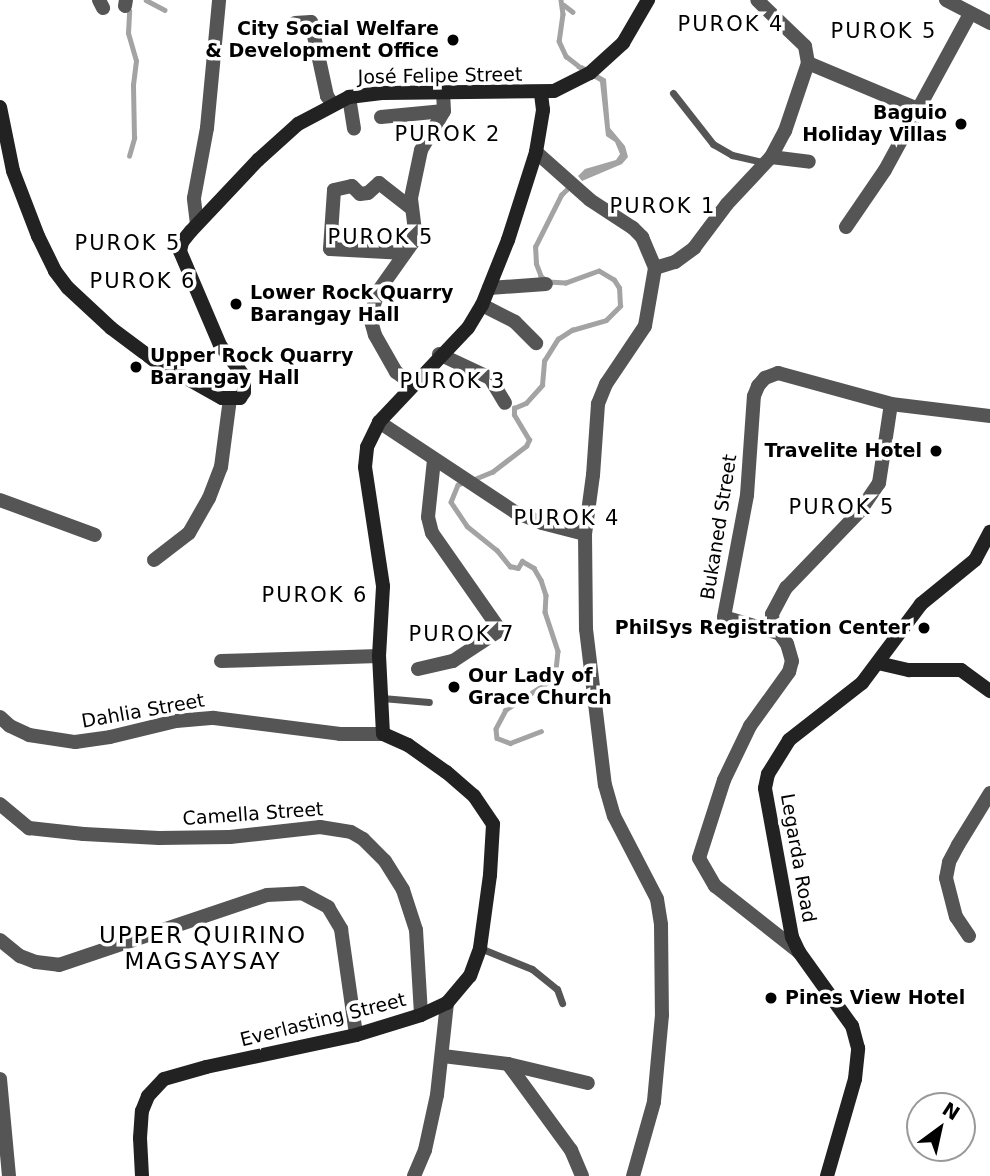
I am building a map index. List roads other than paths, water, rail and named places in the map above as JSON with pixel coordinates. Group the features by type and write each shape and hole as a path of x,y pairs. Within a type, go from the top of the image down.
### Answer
{"street":[{"path":"197,224 194,198 207,128 219,0"},
{"name":"José Felipe Street","path":"230,399 240,398 244,392 244,376 220,345 181,260 182,242 284,136 332,103 349,97 443,93 461,89 541,93 569,85 600,66 627,37 648,0"},
{"path":"655,268 675,262 694,248 727,204 769,160 785,131 808,63 800,38 757,0"},
{"path":"946,0 990,23"},
{"path":"846,227 885,170 970,14"},
{"path":"295,23 311,23 325,87 332,103"},
{"path":"808,63 918,109"},
{"path":"412,384 396,372 375,335 370,317 379,290 413,242 415,231 411,208 421,150 444,111 443,93"},
{"path":"383,734 379,656 383,586 365,467 366,447 379,422 439,355 468,328 482,305 536,152 542,110 541,93"},
{"path":"349,97 354,130"},
{"path":"0,107 13,171 55,271 111,328 154,360 222,398 230,399 221,467 209,498 189,533 154,560"},
{"path":"381,117 444,111"},
{"path":"536,152 572,184 642,237 655,268 645,326 606,384 598,404 585,534 586,629 605,785 614,816 657,899 661,925 662,1015 658,1068 654,1102 633,1176"},
{"path":"769,160 808,162"},
{"path":"405,253 330,249 334,190 352,186 360,194 368,193 379,183 411,208"},
{"path":"489,288 546,284"},
{"path":"482,305 515,322 536,343"},
{"path":"439,355 490,377 505,402"},
{"name":"Bukaned Street","path":"778,633 724,617 747,495 754,396 765,378 778,373 891,404 990,416"},
{"path":"799,952 715,886 699,858 724,779 750,726 789,672 791,653 778,633 772,614 786,588 860,511 878,483 891,404"},
{"path":"379,422 515,512 542,523 585,534"},
{"path":"418,669 453,662 500,630 432,533 428,517 435,460"},
{"path":"0,500 95,535"},
{"name":"Legarda Road","path":"827,1176 855,1079 858,1048 852,1026 799,952 792,937 765,788 768,774 789,740 862,683 921,604 975,560 990,532"},
{"path":"221,661 379,656"},
{"path":"878,663 909,670 961,670 990,691"},
{"name":"Dahlia Street","path":"0,717 10,726 29,735 75,742 110,737 176,721 214,718 340,734 383,734"},
{"name":"Everlasting Street","path":"142,1176 142,1111 148,1096 164,1079 197,1069 356,1034 421,1015 447,1003 470,976 480,948 493,824 474,796 446,772 408,745 383,734"},
{"path":"970,936 956,917 946,878 958,845 990,793"},
{"name":"Camella Street","path":"0,804 29,828 84,834 206,837 320,827 351,832 363,839 385,861 403,890 416,930 421,1015"},
{"path":"0,940 20,956 36,962 59,965 267,895 302,893 328,907 341,929 356,1034"},
{"path":"414,1176 425,1150 443,1056 447,1003"},
{"path":"443,1056 508,1064 588,1083"},
{"path":"508,1064 571,1150 582,1176"},
{"path":"0,1079 9,1176"}],"lane":[{"path":"673,93 713,144 732,155 769,160"},
{"path":"382,698 429,702"},
{"path":"480,948 531,969 556,989 562,1003"}],"waterway":[{"path":"146,0 165,10"},
{"path":"561,0 563,14 559,41 566,56 579,66"},
{"path":"564,5 573,12"},
{"path":"129,11 128,33 136,61 133,85 134,138 129,156"},
{"path":"472,480 492,472 526,446 529,440 514,415 514,408 526,403 542,385 544,361 558,339 572,330 606,320 620,306 619,288 614,280 599,271 566,283 548,282 541,277 536,264 535,247 561,195 571,185"},
{"path":"463,483 458,485 451,502 467,526 497,550 510,566 518,568 522,561 534,568 546,595 545,612 558,651 555,678 506,710 496,729 497,738 510,743 541,731"}],"place":[{"name":"City Social Welfare & Development Office","path":"453,40"},
{"name":"Baguio Holiday Villas","path":"961,124"},
{"name":"Lower Rock Quarry Barangay Hall","path":"236,304"},
{"name":"Upper Rock Quarry Barangay Hall","path":"136,367"},
{"name":"Travelite Hotel","path":"936,451"},
{"name":"PhilSys Registration Center","path":"924,628"},
{"name":"Our Lady of Grace Church","path":"454,687"},
{"name":"Pines View Hotel","path":"771,998"}],"district":[{"name":"PUROK 4","path":"731,24"},
{"name":"PUROK 5","path":"884,31"},
{"name":"PUROK 2","path":"448,134"},
{"name":"PUROK 1","path":"663,206"},
{"name":"PUROK 5","path":"381,237"},
{"name":"PUROK 5","path":"128,243"},
{"name":"PUROK 6","path":"143,281"},
{"name":"PUROK 3","path":"453,381"},
{"name":"PUROK 5","path":"842,507"},
{"name":"PUROK 4","path":"567,518"},
{"name":"PUROK 6","path":"315,595"},
{"name":"PUROK 7","path":"462,634"},
{"name":"UPPER QUIRINO MAGSAYSAY","path":"203,948"}]}
